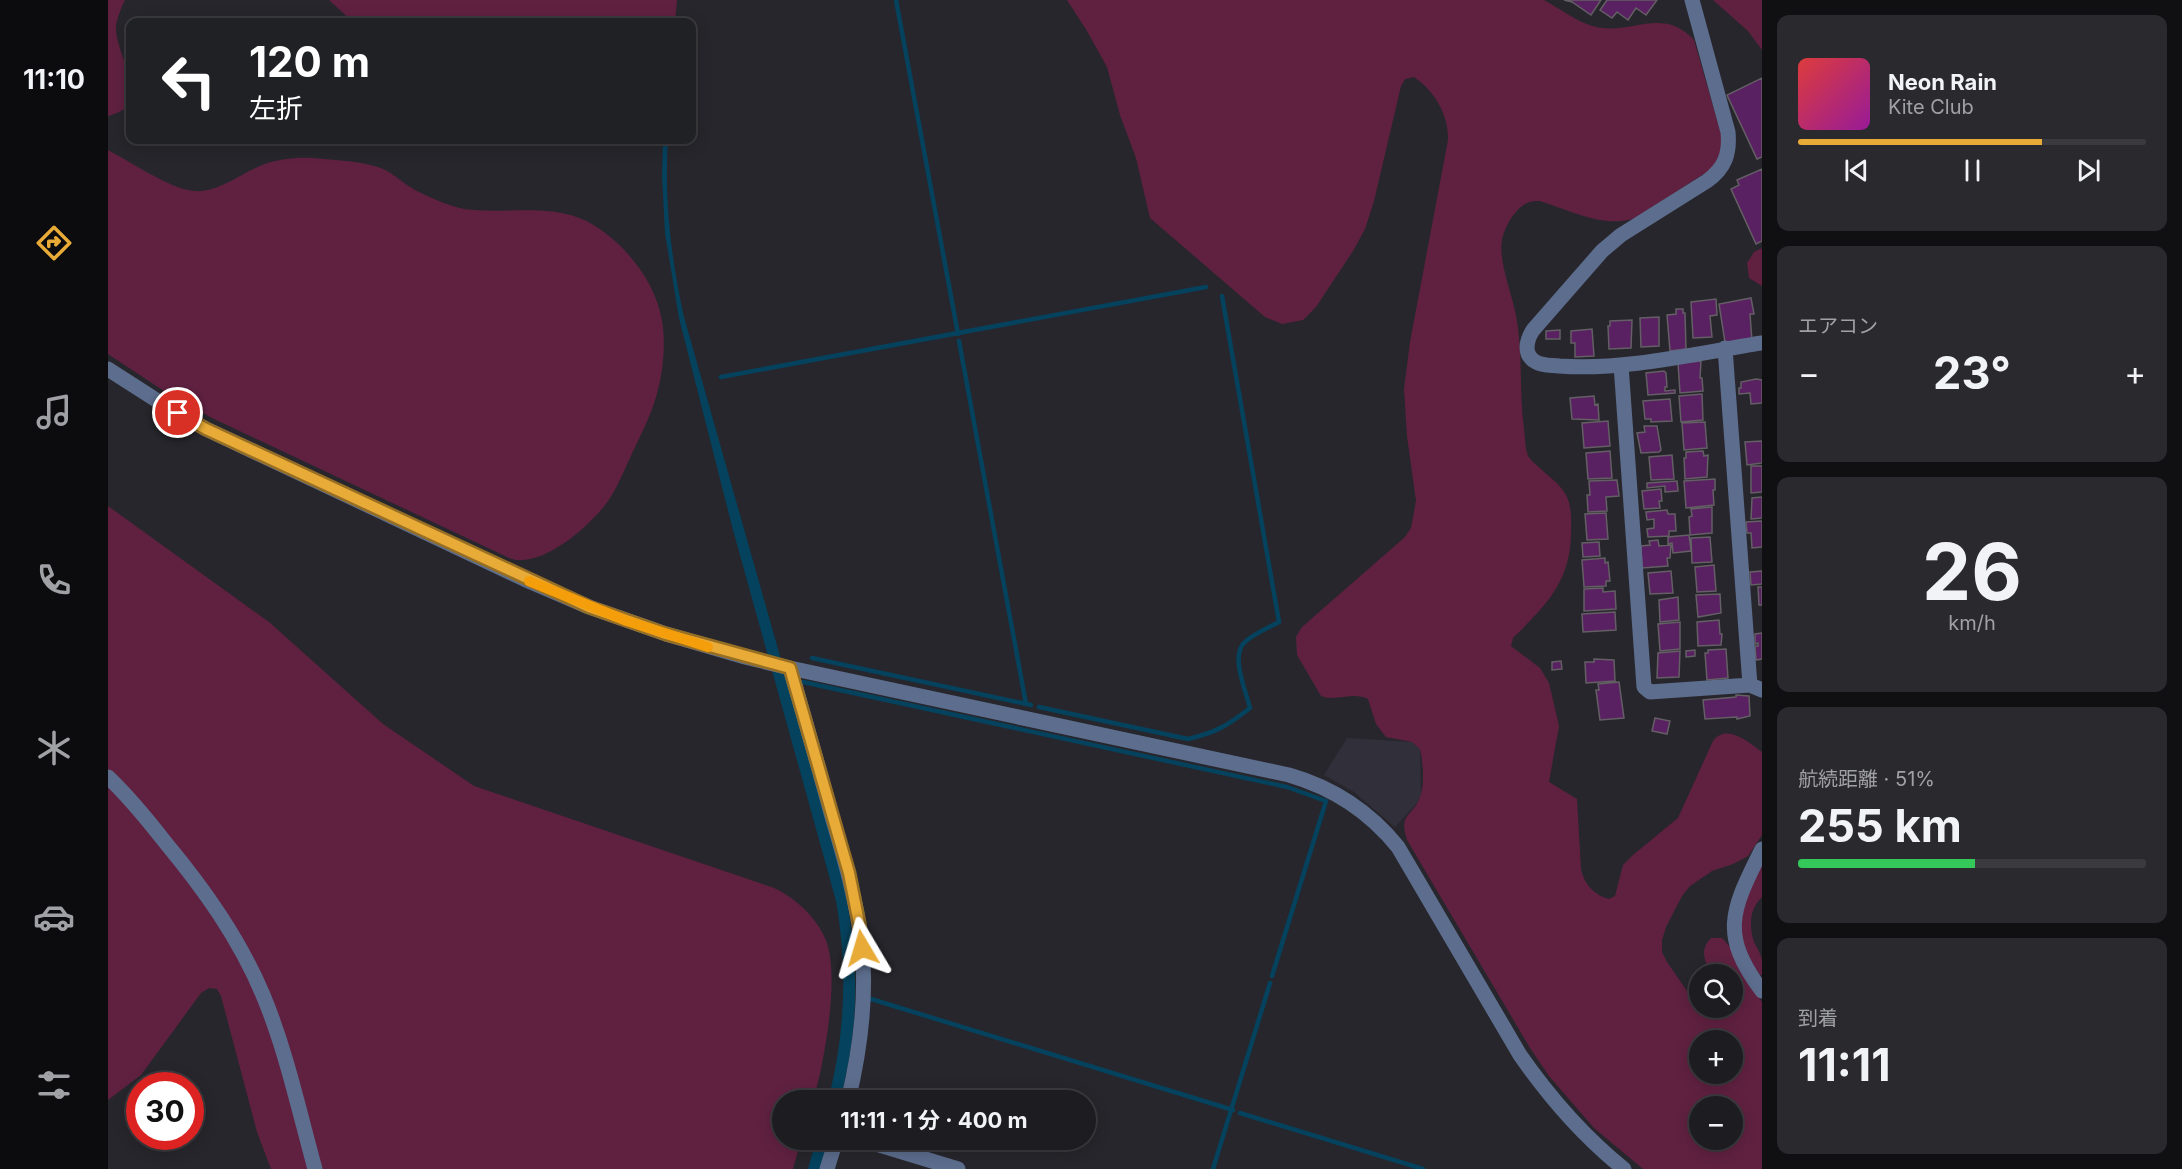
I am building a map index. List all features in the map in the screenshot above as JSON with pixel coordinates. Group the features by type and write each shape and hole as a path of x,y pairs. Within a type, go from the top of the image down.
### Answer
{"street":[{"path":"1692,0 1728,132 1729,147 1726,160 1718,173 1621,235 1602,251 1527,338 1526,348 1530,357 1537,362 1575,367 1621,365 1762,343"},
{"path":"1621,365 1644,687 1650,692 1756,687 1725,348"},
{"path":"108,369 206,429 524,579 627,621 677,638 767,662 1289,775 1335,792 1375,822 1398,847 1520,1055 1536,1078 1586,1136 1624,1169"},
{"path":"788,667 849,873 859,923 863,974 861,1025 850,1090"},
{"path":"108,777 125,793 197,881 222,917 244,955 278,1035 315,1169"},
{"path":"1762,849 1739,895 1733,920 1737,946 1751,976 1762,991"},
{"path":"827,1169 833,1150"},
{"path":"896,1150 958,1169"}],"shaded area":[{"path":"108,0 125,0 116,27 126,68 126,107 108,116"},
{"path":"329,0 677,0 675,18 349,18"},
{"path":"1067,0 1544,0 1579,21 1594,27 1614,28 1661,23 1683,30 1694,40 1721,134 1720,151 1713,168 1635,218 1623,221 1599,220 1534,201 1518,209 1503,235 1502,257 1518,329 1527,453 1531,460 1564,492 1570,505 1571,523 1570,551 1561,580 1545,604 1513,638 1511,646 1540,668 1549,683 1559,726 1549,782 1577,799 1582,874 1590,888 1599,895 1609,899 1615,896 1623,865 1678,818 1713,741 1719,736 1731,734 1762,752 1762,835 1748,856 1712,871 1690,886 1682,896 1666,927 1662,940 1662,952 1689,994 1689,1018 1743,1018 1743,973 1762,1002 1762,1169 1643,1169 1594,1128 1549,1076 1530,1048 1407,840 1405,820 1417,803 1423,786 1420,749 1412,742 1386,737 1376,724 1368,699 1357,696 1327,698 1321,696 1297,655 1296,637 1302,627 1405,537 1411,528 1416,501 1407,436 1404,389 1410,342 1448,140 1446,122 1439,105 1422,83 1414,77 1405,79 1401,86 1374,201 1365,229 1316,307 1303,320 1282,324 1265,317 1150,218 1136,158 1120,115 1107,67"},
{"path":"1713,0 1762,0 1762,50 1748,31"},
{"path":"108,150 162,180 194,191 212,189 270,162 306,158 358,163 383,169 415,190 458,208 548,211 580,218 607,234 629,255 654,293 662,321 664,340 662,369 654,405 608,501 581,530 556,548 531,559 512,559 212,418 170,395 108,354"},
{"path":"1762,248 1762,286 1749,278 1747,263 1754,252"},
{"path":"108,506 269,622 383,724 474,786 774,888 804,908 821,930 830,953 831,995 826,1043 816,1090 772,1090 772,1150 798,1150 793,1169 320,1169 267,992 108,771"},
{"path":"1347,738 1412,742 1420,749 1421,796 1395,827 1354,792 1324,775"},
{"path":"108,783 196,888 240,957 272,1035 310,1169 271,1169 257,1132 221,996 217,989 209,988 201,993 143,1072 126,1072 126,1086 108,1100"},
{"path":"1762,865 1762,897 1752,913 1751,924 1754,942 1762,960 1762,975 1760,975 1746,953 1741,935 1740,917"},
{"path":"1711,938 1722,938 1730,947 1737,964 1707,964 1704,951"}],"water":[{"path":"663,144 668,144 667,184 670,229 675,273 684,317 842,875 848,905 855,988 852,1042 843,1090 831,1090 838,1051 843,1002 842,952 836,901 733,530 679,318 665,233"},
{"path":"813,1150 825,1150 820,1169 808,1169"}],"building":[{"path":"1564,0 1601,0 1591,15 1572,2"},
{"path":"1607,0 1657,0 1646,15 1636,8 1628,20 1617,12 1612,18 1600,10"},
{"path":"1762,78 1762,157 1757,159 1727,95"},
{"path":"1762,169 1762,241 1756,244 1731,189 1739,185 1737,180"},
{"path":"1751,298 1754,314 1750,314 1752,341 1725,342 1719,304"},
{"path":"1716,299 1717,315 1710,316 1712,337 1693,338 1691,302"},
{"path":"1676,309 1683,309 1685,313 1686,349 1670,351 1667,315 1676,314"},
{"path":"1659,317 1659,346 1641,347 1640,318"},
{"path":"1632,320 1631,348 1609,349 1608,326 1610,326 1610,321"},
{"path":"1592,329 1594,356 1575,357 1575,343 1571,343 1571,331"},
{"path":"1560,330 1560,339 1546,339 1546,331"},
{"path":"1701,361 1700,378 1702,378 1703,391 1680,393 1678,363"},
{"path":"1664,371 1667,387 1665,391 1675,390 1675,393 1648,395 1646,373"},
{"path":"1762,380 1762,403 1751,404 1750,393 1739,394 1739,388 1741,388 1741,382"},
{"path":"1702,394 1703,420 1681,422 1679,396"},
{"path":"1594,396 1595,405 1598,404 1599,420 1572,419 1570,398"},
{"path":"1670,399 1672,421 1651,422 1651,419 1645,419 1643,401"},
{"path":"1608,421 1610,446 1584,448 1582,423"},
{"path":"1705,422 1707,448 1684,450 1682,423"},
{"path":"1644,426 1657,426 1661,450 1659,452 1641,453 1637,433 1645,432"},
{"path":"1762,441 1762,463 1747,465 1745,442"},
{"path":"1610,451 1612,478 1588,479 1586,453"},
{"path":"1703,451 1704,456 1708,455 1707,477 1685,479 1686,452"},
{"path":"1672,455 1674,479 1651,480 1649,457"},
{"path":"1751,466 1762,466 1762,492 1751,493"},
{"path":"1715,479 1714,505 1686,508 1684,481"},
{"path":"1617,480 1619,496 1606,497 1607,511 1588,512 1589,481"},
{"path":"1677,481 1678,491 1665,492 1665,486 1647,488 1647,483"},
{"path":"1661,489 1660,508 1644,509 1642,491"},
{"path":"1762,497 1762,518 1751,519 1752,498"},
{"path":"1712,507 1712,533 1690,535 1691,509"},
{"path":"1667,510 1668,514 1675,514 1676,531 1669,531 1669,536 1648,537 1647,529 1654,528 1654,519 1647,520 1646,512"},
{"path":"1606,513 1608,539 1587,540 1585,514"},
{"path":"1762,521 1762,547 1752,548 1751,533 1747,533 1746,522"},
{"path":"1689,535 1691,551 1673,553 1672,543 1668,544 1668,537"},
{"path":"1710,537 1712,562 1692,563 1691,538"},
{"path":"1658,540 1659,546 1671,545 1670,558 1667,558 1668,566 1642,568 1641,546 1650,545 1649,541"},
{"path":"1599,542 1600,556 1583,557 1582,543"},
{"path":"1605,558 1605,563 1608,562 1610,581 1606,581 1606,586 1584,587 1582,560"},
{"path":"1714,565 1716,591 1697,592 1695,567"},
{"path":"1671,571 1673,593 1650,594 1648,573"},
{"path":"1762,571 1762,584 1751,585 1750,572"},
{"path":"1758,587 1762,587 1762,605 1759,605"},
{"path":"1603,588 1603,592 1615,591 1616,609 1584,611 1584,589"},
{"path":"1720,594 1721,613 1698,617 1696,595"},
{"path":"1678,597 1679,620 1660,622 1659,600"},
{"path":"1615,612 1616,630 1583,632 1582,614"},
{"path":"1719,620 1720,634 1722,634 1721,645 1698,646 1697,622"},
{"path":"1680,622 1680,649 1660,651 1658,624"},
{"path":"1762,633 1762,659 1756,660 1755,646 1758,646 1758,643 1755,644 1755,634"},
{"path":"1726,649 1728,678 1707,680 1705,653 1708,653 1708,650"},
{"path":"1695,650 1695,656 1686,657 1686,651"},
{"path":"1680,651 1679,677 1657,678 1658,653"},
{"path":"1594,659 1614,660 1615,681 1586,683 1585,662 1594,662"},
{"path":"1561,661 1562,669 1552,670 1552,662"},
{"path":"1619,682 1624,718 1600,720 1596,690 1599,690 1598,684"},
{"path":"1736,695 1749,696 1750,716 1737,719 1737,717 1705,719 1703,700 1736,697"},
{"path":"1655,718 1670,721 1667,734 1652,731"}],"waterway":[{"path":"896,0 958,334"},
{"path":"721,377 1206,287"},
{"path":"1039,707 1188,739 1221,728 1250,708 1240,673 1241,647 1253,636 1279,622 1222,296"},
{"path":"959,341 1026,704"},
{"path":"812,658 1031,705"},
{"path":"803,682 1287,787 1326,801 1272,976"},
{"path":"1213,1169 1270,983"},
{"path":"871,999 1233,1110"},
{"path":"1240,1113 1423,1169"}],"slow traffic":[{"path":"529,581 589,607 708,647"}],"route":[{"path":"178,413 206,429 589,607 666,634 790,668 849,873 862,948"}]}
